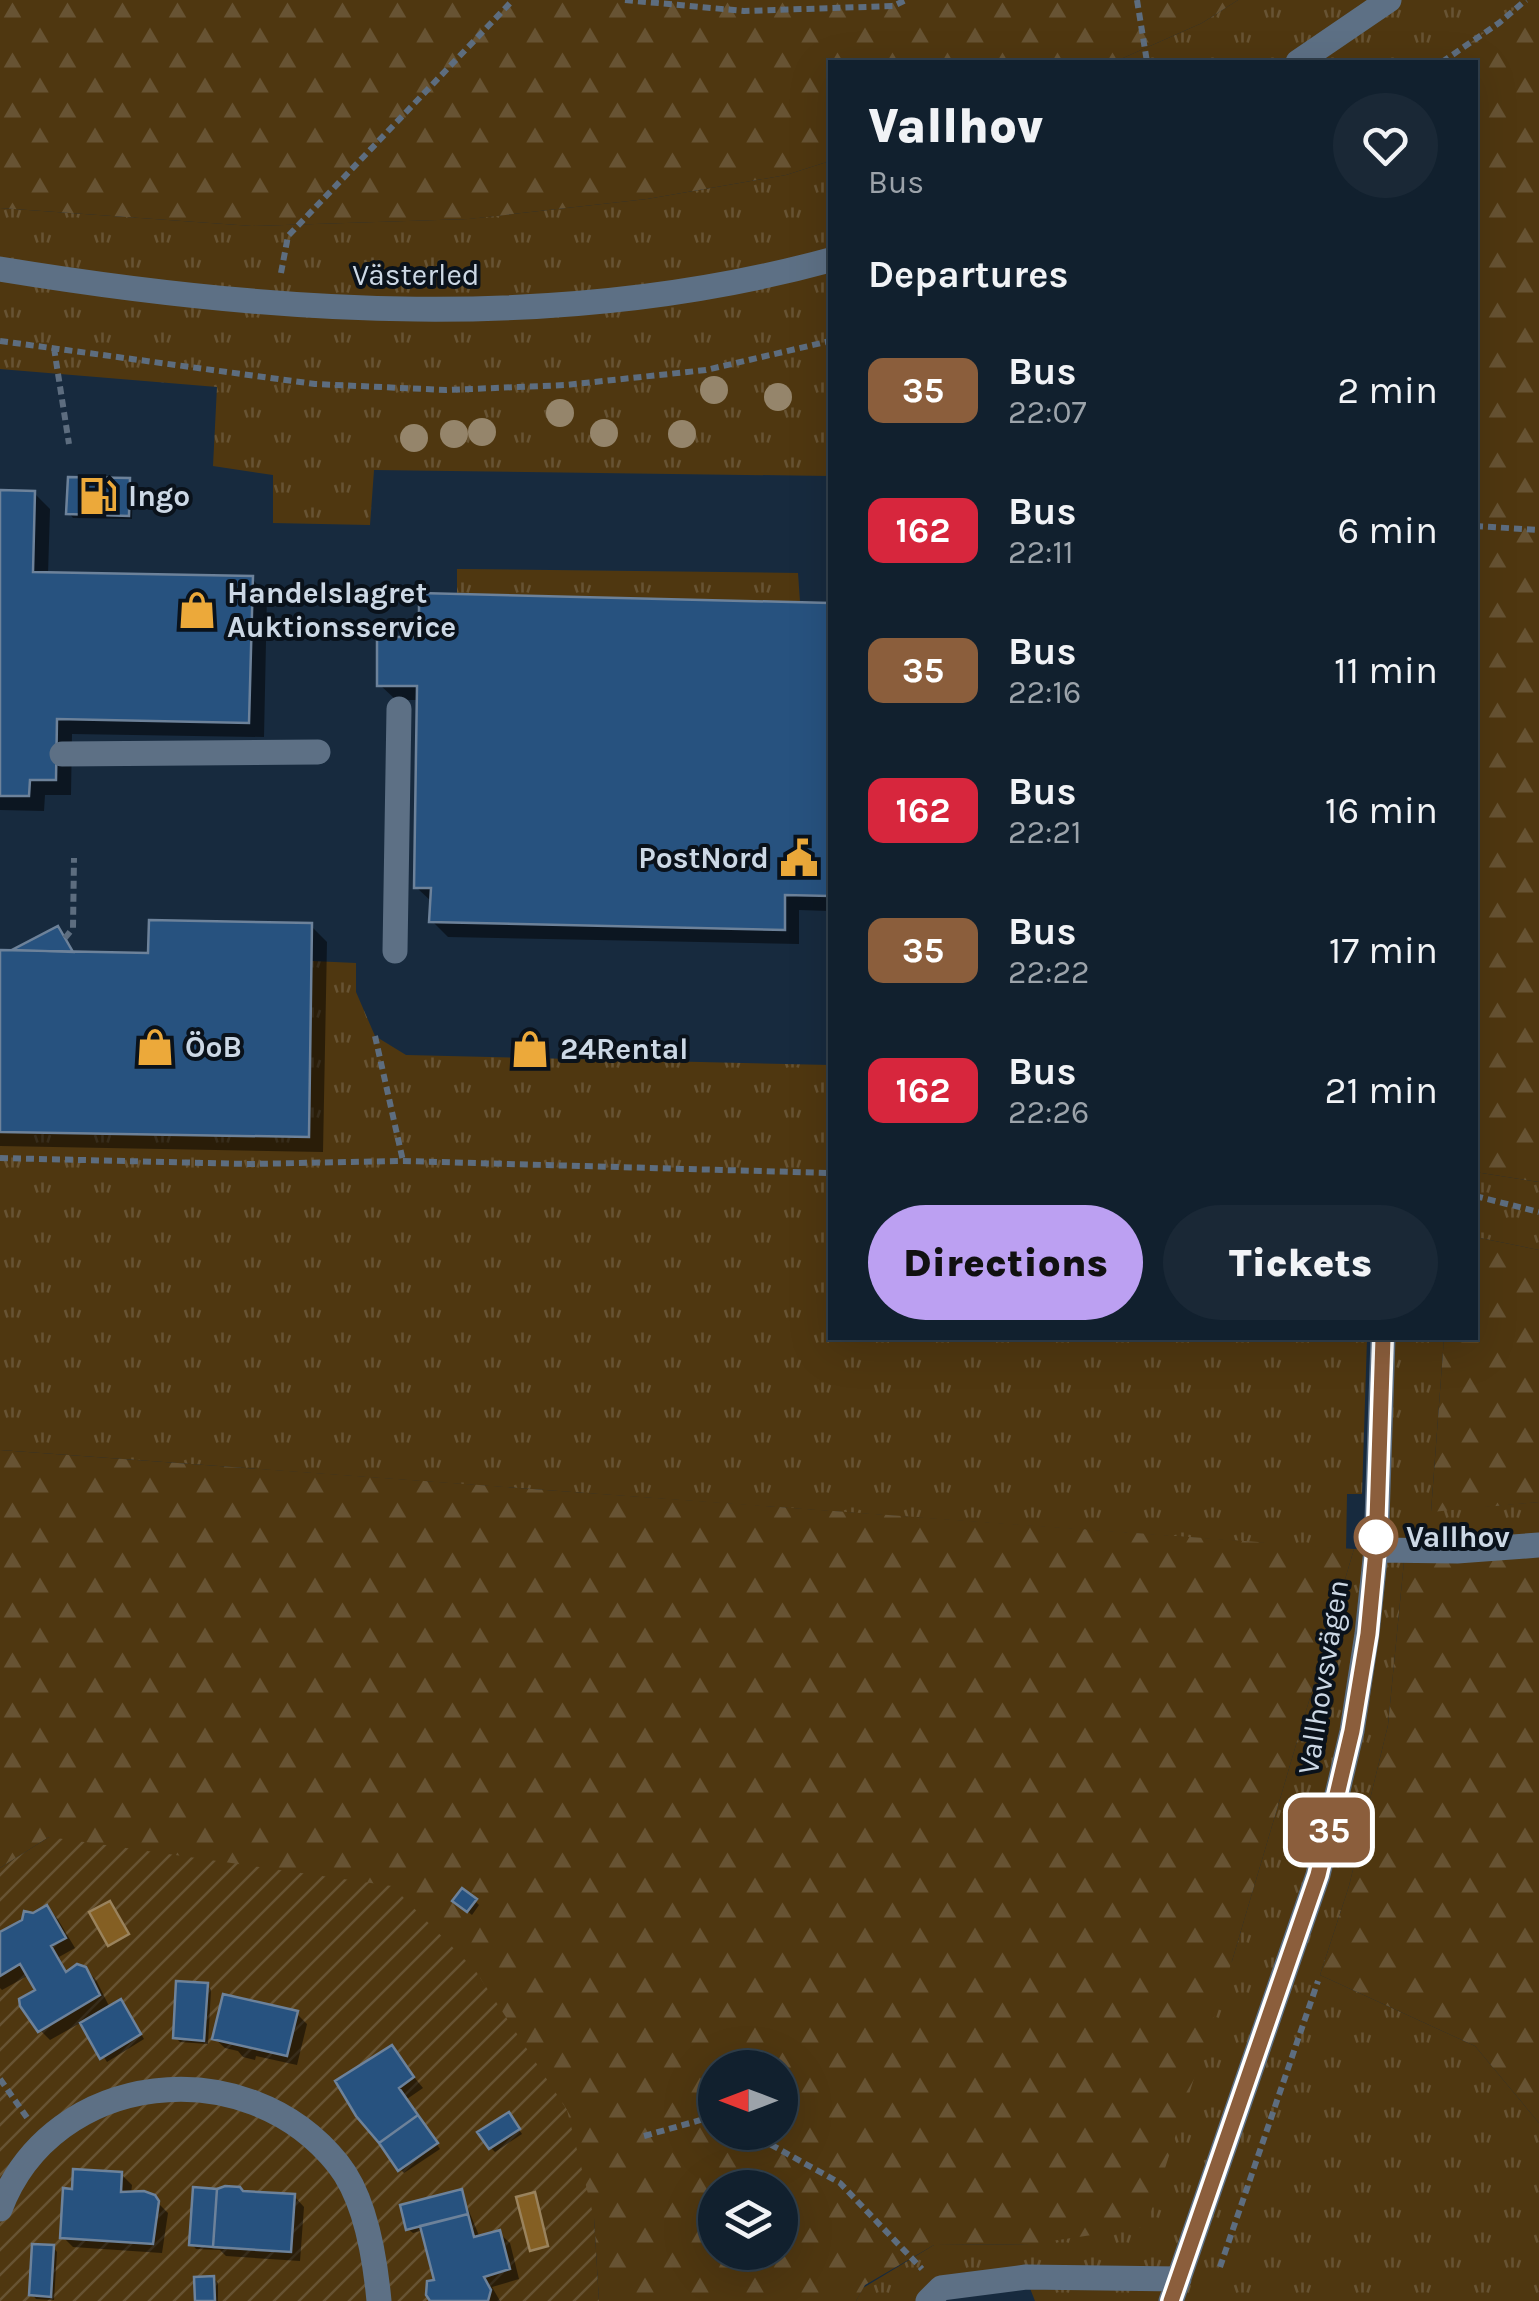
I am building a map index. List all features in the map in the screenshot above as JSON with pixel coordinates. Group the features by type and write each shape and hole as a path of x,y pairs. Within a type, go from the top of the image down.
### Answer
{"street":[{"path":"1301,60 1389,0"},
{"name":"Västerled","path":"0,270 180,295 422,311 559,304 736,281 828,260"},
{"path":"395,951 399,709"},
{"path":"62,754 318,752"},
{"name":"Vallhovsvägen","path":"1175,2290 1318,1875 1352,1731 1368,1634 1376,1550 1383,1340"},
{"path":"1376,1550 1539,1545"},
{"path":"0,2209 11,2180 65,2122 122,2095 191,2089 240,2100 283,2117 312,2137 340,2166 362,2211 371,2242 379,2301"},
{"path":"934,2294 1026,2277 1175,2290"}],"path":[{"path":"275,304 288,236 513,0"},
{"path":"625,0 744,11 894,6 906,0"},
{"path":"1136,0 1147,60"},
{"path":"1445,60 1499,24 1526,0"},
{"path":"0,341 301,382 446,390 566,385 706,370 828,340"},
{"path":"54,348 70,444"},
{"path":"1478,526 1539,530"},
{"path":"65,938 73,928 74,858"},
{"path":"375,1036 403,1160"},
{"path":"0,1158 249,1164 403,1160 828,1173"},
{"path":"1478,1197 1539,1212"},
{"path":"0,2079 44,2142"},
{"path":"644,2136 698,2121"},
{"path":"780,2150 840,2184 934,2294"}],"green space":[{"path":"0,0 1238,0 1202,23 1119,60 828,60 828,162 786,175 647,199 469,219 252,226 0,208"},
{"path":"1238,0 1526,0 1445,60 1119,60 1202,23"},
{"path":"1526,0 1539,0 1539,1182 1478,1172 1478,60 1445,60"},
{"path":"828,162 828,476 374,470 370,525 273,523 273,475 213,466 217,387 0,369 0,208 252,226 468,219 647,199 786,175"},
{"path":"457,569 798,573 800,602 457,594"},
{"path":"312,961 356,963 356,992 375,1036 406,1055 828,1065 828,1340 1367,1340 1362,1494 1347,1494 1346,1549 0,1450 0,1132 308,1137"},
{"path":"1478,1172 1539,1182 1539,1250 1478,1238"},
{"path":"1478,1238 1539,1250 1539,1502 1431,1512 1444,1340 1478,1340"},
{"path":"1383,1340 1444,1340 1431,1511 1539,1502 1539,1545 1405,1551 1388,1725 1349,1886 1320,1975 1475,2046 1539,2123 1539,2301 1035,2301 1026,2278 928,2301 856,2301 863,2288 934,2245 1031,2244 1232,1961 1354,1549 1375,1550"},
{"path":"0,1450 1354,1549 1232,1961 1146,2227 1031,2244 934,2245 865,2285 856,2301 599,2301 594,2218 49,1837 0,1868"},
{"path":"1539,1545 1539,2123 1475,2046 1320,1975 1349,1886 1388,1725 1405,1551"},
{"path":"49,1837 392,1886 475,1970 567,2110 594,2218 599,2301 0,2301 0,1868"}],"shaded area":[{"path":"110,1901 129,1934 108,1946 89,1912"},
{"path":"535,2192 548,2246 530,2251 516,2197"}],"building":[{"name":"Ingo","path":"68,477 130,478 129,516 66,514"},
{"path":"0,490 35,491 33,572 253,576 249,723 57,719 56,780 30,780 29,796 0,796"},
{"path":"419,593 828,603 828,896 785,895 785,930 429,922 431,888 414,888 417,686 377,686 377,637 419,637"},
{"name":"ÖoB","path":"149,920 312,923 309,1137 0,1132 0,950 148,953"},
{"path":"58,926 73,952 12,950"},
{"path":"462,1888 477,1899 467,1912 452,1901"},
{"path":"47,1905 66,1938 51,1946 66,1972 77,1964 86,1967 100,1995 38,2032 20,2006 19,1999 35,1990 20,1964 0,1976 0,1932 22,1920 24,1911 33,1913"},
{"path":"176,1981 208,1983 204,2041 173,2038"},
{"path":"223,1994 298,2011 287,2056 212,2039"},
{"path":"121,1999 141,2034 100,2059 80,2023"},
{"path":"392,2045 414,2077 399,2088 418,2115 379,2143 356,2116 335,2081"},
{"path":"509,2112 520,2129 489,2149 477,2132"},
{"path":"418,2115 438,2143 398,2171 379,2143"},
{"path":"73,2169 122,2172 121,2192 144,2191 155,2195 159,2201 153,2244 60,2238 63,2188 72,2189"},
{"path":"225,2186 295,2194 291,2252 213,2247 217,2189"},
{"path":"193,2187 217,2189 213,2247 189,2245"},
{"path":"462,2189 468,2214 406,2230 400,2205"},
{"path":"468,2214 474,2237 500,2230 510,2269 484,2277 491,2290 488,2301 430,2301 426,2295 427,2281 434,2280 420,2226"},
{"path":"32,2244 54,2245 51,2297 29,2295"},
{"path":"214,2276 215,2301 195,2301 194,2277"}],"bus line":[{"name":"35","path":"1171,2301 1318,1875 1352,1731 1368,1634 1376,1550 1383,1340"}],"place":[{"name":"Ingo","path":"98,496"},
{"name":"Handelslagret Auktionsservice","path":"197,610"},
{"name":"PostNord","path":"799,858"},
{"name":"ÖoB","path":"155,1047"},
{"name":"24Rental","path":"530,1049"},
{"name":"Vallhov","path":"1376,1537"}]}
